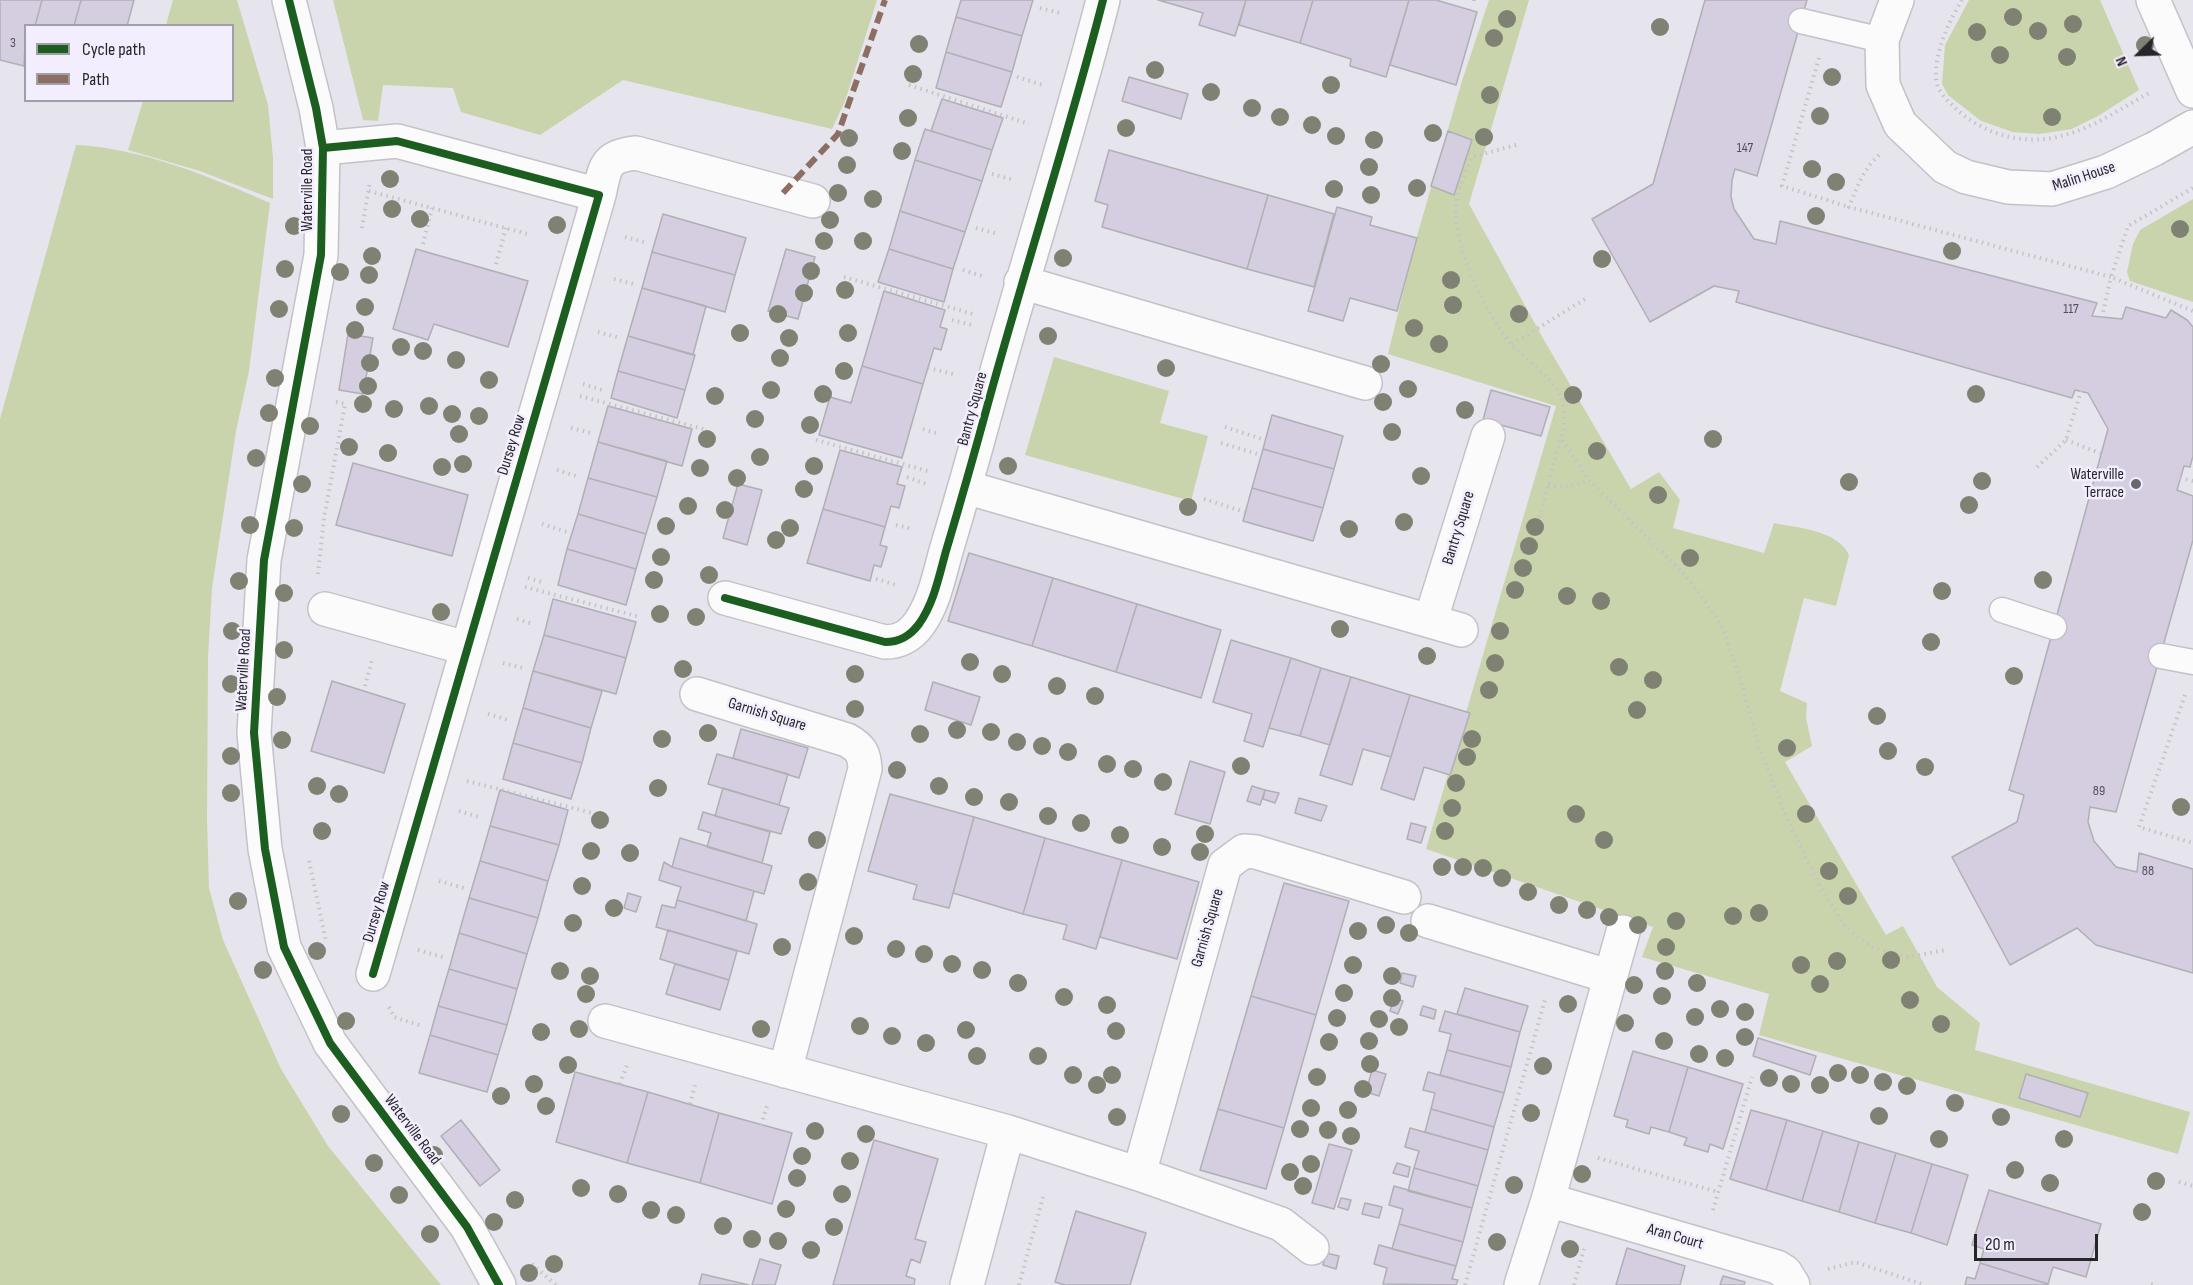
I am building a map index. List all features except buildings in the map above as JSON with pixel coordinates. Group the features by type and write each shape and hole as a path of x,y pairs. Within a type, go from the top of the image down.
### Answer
{"street":[{"name":"Waterville Road","path":"289,0 316,108 323,148 321,255 264,560 254,733 265,849 284,947 330,1043 467,1227 498,1285"},
{"name":"Bantry Square","path":"725,598 885,642 898,642 908,636 919,624 931,600 953,481 1021,282 1087,64 1103,0"},
{"name":"Malin House","path":"1897,0 1882,40 1884,85 1900,124 1905,130 1945,167 1966,177 2008,187 2052,189 2106,172 2193,127"},
{"path":"2153,0 2193,91"},
{"path":"323,148 397,141 599,195"},
{"name":"Dursey Row","path":"374,974 606,165 614,158 624,154 636,153 813,201"},
{"path":"1021,282 1365,383"},
{"name":"Bantry Square","path":"1431,620 1488,436"},
{"path":"953,481 1461,630"},
{"path":"325,609 466,648"},
{"name":"Garnish Square","path":"697,694 847,740 859,746 864,755 865,769 785,1071"},
{"name":"Garnish Square","path":"1139,1174 1225,865 1244,851 1256,852 1404,897"},
{"path":"1428,921 1611,977"},
{"path":"1521,1285 1548,1200 1623,932"},
{"path":"605,1021 1008,1132 1139,1174 1281,1224 1312,1248"},
{"path":"967,1285 1008,1132"},
{"name":"Aran Court","path":"1548,1200 1777,1267 1785,1272 1792,1283"}],"lane":[{"path":"1802,21 1882,40"},
{"path":"2002,610 2054,627"},
{"path":"2161,656 2193,662"}],"path":[{"path":"1962,0 1945,30 1937,66 1937,86 1955,109 1969,121 2019,139 2038,140 2079,131 2154,90"},
{"path":"1041,8 1062,14"},
{"path":"1828,26 1782,186 1849,207 2111,277 2193,311"},
{"path":"1017,77 1052,88"},
{"path":"909,85 1030,124"},
{"path":"1849,207 1859,180 1868,166 1905,130"},
{"path":"361,235 377,143"},
{"path":"1516,145 1472,157 1456,204 1459,239 1472,274 1492,316 1512,344 1558,391 1564,405 1565,420 1538,524"},
{"path":"992,174 1024,182"},
{"path":"2102,317 2111,277 2128,226 2193,188"},
{"path":"369,191 531,235"},
{"path":"423,244 432,208"},
{"path":"496,264 506,228"},
{"path":"976,228 1009,237"},
{"path":"963,270 985,277"},
{"path":"844,277 975,314"},
{"path":"1512,344 1587,298"},
{"path":"928,368 958,375"},
{"path":"543,386 707,430"},
{"path":"331,410 334,390"},
{"path":"2037,467 2066,440 2081,391"},
{"path":"318,575 324,518 345,404 333,401"},
{"path":"1225,427 1265,440"},
{"path":"1561,438 1589,480 1677,567 1722,626 1742,685 1759,747 1788,820 1820,887 1845,926 1874,948 1908,957 1946,950"},
{"path":"816,440 953,481"},
{"path":"2066,440 2102,454"},
{"path":"1221,443 1261,455"},
{"path":"907,477 927,484"},
{"path":"2180,478 2193,481"},
{"path":"1548,485 1570,487 1589,480"},
{"path":"1204,499 1245,512"},
{"path":"487,577 640,617"},
{"path":"876,579 897,585"},
{"path":"2185,695 2139,827 2193,843"},
{"path":"431,771 604,816"},
{"path":"308,852 329,952"},
{"path":"1465,1285 1556,960"},
{"path":"1703,1245 1752,1077"},
{"path":"1563,1148 1718,1192"},
{"path":"2179,1182 2193,1186"},
{"path":"1019,1285 1043,1197"},
{"path":"525,1255 556,1285"},
{"path":"1792,1283 1855,1262 1925,1285"}],"green space":[{"path":"173,0 237,0 268,105 273,158 273,199 200,171 128,150 143,102 234,102 234,24 166,24"},
{"path":"333,0 877,0 845,101 832,129 623,80 540,135 461,112 453,88 383,85 378,121 363,120"},
{"path":"1489,0 1529,0 1469,204 1544,340 1631,489 1659,472 1680,500 1673,528 1764,553 1774,523 1826,535 1836,540 1849,555 1836,606 1804,598 1780,691 1807,703 1806,718 1812,746 1785,762 1886,935 1903,926 1937,987 1980,1023 1975,1050 2190,1112 2178,1154 1759,1035 1769,994 1642,957 1653,927 1426,849 1556,406 1388,354 1417,236 1462,81"},
{"path":"1969,0 2100,0 2139,90 2098,116 2072,129 2039,134 2013,132 1981,121 1948,95 1942,84 1945,45"},
{"path":"76,145 101,147 175,165 270,203 249,371 236,431 212,588 208,657 209,888 223,940 281,1069 328,1146 441,1285 0,1285 0,419"},
{"path":"2193,199 2193,302 2130,281 2127,272 2133,244 2140,230"},
{"path":"1054,357 1169,391 1160,423 1208,436 1191,501 1025,455"}],"marked path":[{"path":"783,193 838,134 885,0"}],"cycle path":[{"path":"289,0 316,108 323,148 321,255 264,560 254,733 265,849 284,947 330,1043 467,1227 499,1285"},
{"path":"725,598 885,642 895,641 908,635 924,616 938,580 1103,0"},
{"path":"323,148 397,141 599,195 373,974"}],"place":[{"name":"Waterville Terrace","path":"2136,484"}]}
